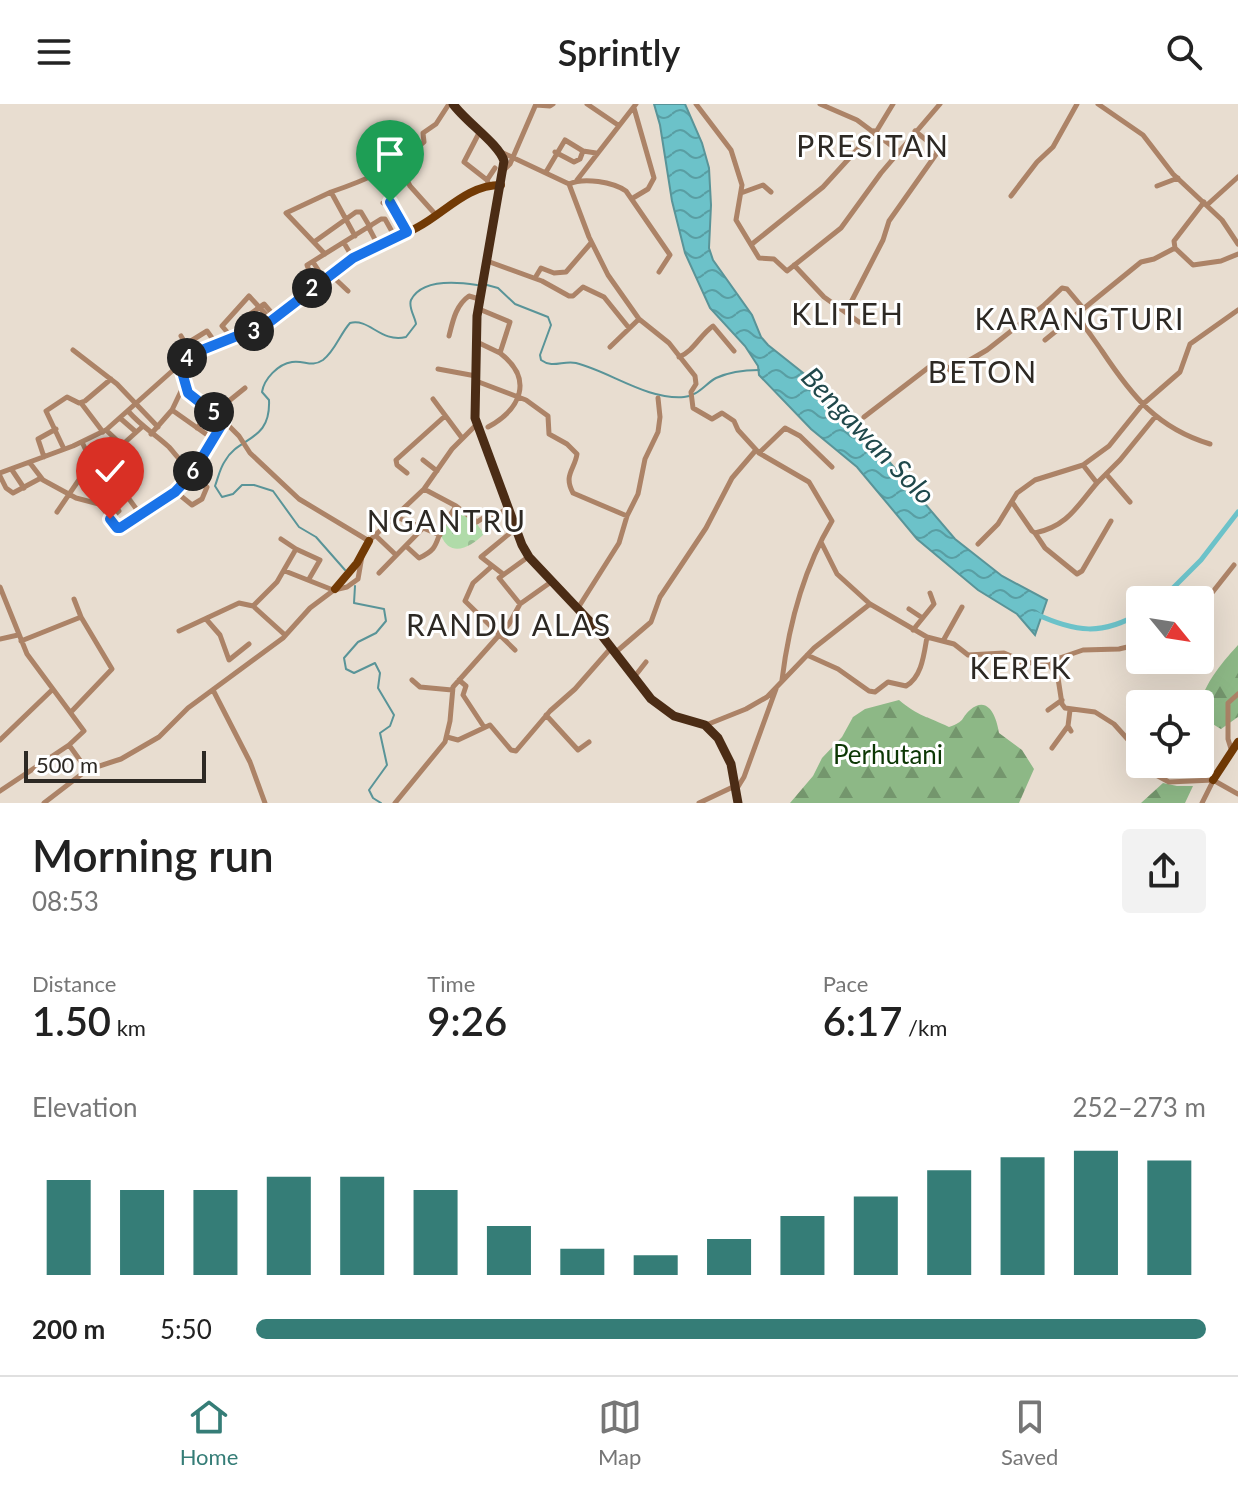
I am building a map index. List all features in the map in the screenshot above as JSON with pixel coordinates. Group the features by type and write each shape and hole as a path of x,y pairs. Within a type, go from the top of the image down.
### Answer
{"highway":[{"path":"451,104 500,151 501,185 480,299 476,425 516,528 529,557 614,650 651,699 666,711 705,725 725,747 738,803"}],"main road":[{"path":"378,245 407,232 488,183 501,185"},
{"path":"334,590 372,538"},
{"path":"1213,780 1238,742"}],"street":[{"path":"325,254 286,213 398,163 424,142 423,133 436,124 451,104"},
{"path":"479,133 463,161 488,183 513,157 536,104 553,104"},
{"path":"587,104 618,125"},
{"path":"696,104 731,150 742,184 736,220 760,259 774,259 786,271 841,228 915,131 940,104"},
{"path":"820,104 851,116 900,152"},
{"path":"752,244 823,187 875,131 893,104"},
{"path":"1011,196 1053,147 1077,104"},
{"path":"1098,104 1143,135 1178,178 1222,220 1238,244"},
{"path":"577,181 635,106"},
{"path":"633,198 648,189 654,178 635,106"},
{"path":"846,312 883,240 889,221 937,153 936,148 915,131"},
{"path":"546,172 555,152 565,140 583,151 596,153"},
{"path":"500,151 569,184 591,243 608,275 639,319 669,343 696,379 691,392 694,409 711,419 722,413 733,420 757,451 796,472 811,485 832,522 805,573 786,645 782,680"},
{"path":"555,152 574,162 580,159 583,151"},
{"path":"398,163 414,190 436,215"},
{"path":"1238,177 1206,203 1174,241 1175,248 1193,265 1221,261 1238,254"},
{"path":"1157,186 1178,178"},
{"path":"569,184 577,181 615,184 633,198 647,227 671,256 659,272"},
{"path":"741,193 763,185 771,192"},
{"path":"331,192 355,236"},
{"path":"383,203 389,200 407,232"},
{"path":"41,478 16,493 10,491 0,475 104,431 192,354 262,327 353,258 378,245 358,211 314,242"},
{"path":"309,290 300,282 309,274 306,267 325,254 384,219 395,237"},
{"path":"344,243 353,258"},
{"path":"535,278 541,268 554,273 566,272 591,243"},
{"path":"1045,340 1141,262 1175,248"},
{"path":"487,261 535,278 571,296 583,287 599,293 629,328"},
{"path":"313,262 327,277 348,291"},
{"path":"794,265 824,297 859,322"},
{"path":"864,417 933,364 941,361 952,371 978,356 1062,288 1067,289 1083,308"},
{"path":"233,339 222,326 233,310 249,296 274,319"},
{"path":"449,336 458,308 465,299 469,296 480,299 510,322 500,353"},
{"path":"246,335 238,323 260,307"},
{"path":"978,544 998,524 1017,493 1035,480 1083,465 1114,441 1142,405 1180,372 1186,351 1194,339 1238,310"},
{"path":"251,314 262,327"},
{"path":"1077,314 1142,405 1181,433 1210,444"},
{"path":"610,347 639,319"},
{"path":"679,357 689,352 703,333 713,326 734,351"},
{"path":"186,344 208,331 217,345"},
{"path":"181,336 192,354"},
{"path":"199,336 208,348"},
{"path":"477,342 508,359 518,377 517,402 500,420 488,427"},
{"path":"73,350 111,379 158,427"},
{"path":"180,365 189,395 224,421 299,499 372,538 395,554"},
{"path":"438,369 461,371 518,397 548,416 549,434 577,454 569,472 569,486 573,493 627,516"},
{"path":"81,403 111,379"},
{"path":"151,435 172,410 184,386"},
{"path":"197,428 245,388"},
{"path":"64,449 46,411 67,397 81,403 104,431 121,445 142,427"},
{"path":"577,608 616,550 639,489 646,455 658,432 658,398"},
{"path":"433,399 462,438"},
{"path":"172,410 213,439"},
{"path":"128,411 207,487 202,499 192,505 175,492"},
{"path":"407,473 397,465 396,460 445,416"},
{"path":"1035,533 1070,517 1155,417"},
{"path":"120,418 136,432"},
{"path":"30,463 41,478 69,495 97,502 119,528 175,492 192,472 224,421"},
{"path":"372,538 424,489 462,438 476,425"},
{"path":"447,737 458,740 491,725 515,752 546,715 614,650 652,620 660,597 706,528 732,478 757,451 785,428 800,436 832,467"},
{"path":"44,457 38,439 56,429"},
{"path":"57,512 86,470 90,459 82,442"},
{"path":"423,460 437,471"},
{"path":"1083,465 1097,483"},
{"path":"12,470 24,488"},
{"path":"86,470 105,489 119,511 110,519"},
{"path":"1106,474 1130,502"},
{"path":"424,489 456,506 477,522 508,508"},
{"path":"124,492 140,514"},
{"path":"1012,502 1045,548 1077,574 1093,554 1111,521"},
{"path":"407,547 421,558 439,542 456,506"},
{"path":"394,516 440,535"},
{"path":"379,573 423,528"},
{"path":"503,574 491,567 481,555 516,528"},
{"path":"281,539 320,560 309,579"},
{"path":"820,541 837,574 870,604 927,637 954,644 968,655 1004,653 1030,664 1048,662 1083,650 1126,647"},
{"path":"253,606 285,571 296,549"},
{"path":"44,803 87,770 121,759 159,737 188,708 285,635 306,612 334,590 349,586 358,579 361,554"},
{"path":"520,604 499,580 529,557"},
{"path":"1214,590 1234,565"},
{"path":"491,567 473,583 464,600 515,650"},
{"path":"285,571 334,590"},
{"path":"395,803 442,747 447,737 452,690 459,680 513,618 520,604 552,582"},
{"path":"0,587 12,611 20,638 84,731 69,745 0,791"},
{"path":"913,630 934,604 930,593"},
{"path":"71,712 112,669 81,617 74,599"},
{"path":"179,631 236,603 253,606 285,635"},
{"path":"699,803 736,788 744,777 782,680 807,655 870,604"},
{"path":"943,641 962,607"},
{"path":"909,609 922,618"},
{"path":"0,639 20,638 81,617"},
{"path":"206,619 217,630 229,659 249,644"},
{"path":"807,655 838,669 865,689 875,692 888,682 906,686 912,683 922,665 927,637"},
{"path":"235,656 242,668"},
{"path":"1014,674 1022,660"},
{"path":"635,676 646,662"},
{"path":"1048,662 1058,678 1064,706 1070,710 1086,709 1106,718 1126,739"},
{"path":"412,680 420,687 452,690"},
{"path":"459,680 466,686 463,695 484,727"},
{"path":"705,725 754,705 777,688"},
{"path":"0,740 53,689"},
{"path":"213,690 250,762 265,803"},
{"path":"1232,753 1228,739 1228,703 1238,694"},
{"path":"1048,710 1062,700"},
{"path":"1052,748 1070,728 1070,710"},
{"path":"546,715 578,750 589,742"},
{"path":"69,745 87,770"},
{"path":"1163,778 1184,783 1213,780 1238,794"},
{"path":"1202,803 1213,780"}],"green space":[{"path":"456,507 484,534 473,543 455,549 441,535"},
{"path":"1238,645 1238,717 1221,729 1214,725 1214,690 1205,690"},
{"name":"Perhutani","path":"899,700 918,713 949,727 977,706 991,710 999,733 1022,750 1034,769 1019,803 790,803 813,776 822,758 842,737 853,717 865,709"},
{"path":"1163,783 1193,786 1185,803 1141,803"}],"water":[{"path":"654,104 685,104 709,168 709,248 713,260 752,315 761,337 812,380 886,458 955,539 1002,576 1047,600 1035,635 1017,614 978,590 917,539 857,467 811,429 759,375 758,366 745,346 710,308 685,253"}],"waterway":[{"path":"345,570 316,537 299,527 273,491 242,485 233,494 222,497 215,486 222,467 231,453 265,424 269,400 262,392 277,369 292,362 315,363 323,360 350,323 364,324 389,337 406,337 416,324 410,303 416,293 441,283 477,285"},
{"path":"487,285 498,288 515,304 548,317 551,325 540,355 545,363 576,363 643,390 670,397 693,394 726,374 759,370"},
{"name":"Bengawan Solo","path":"1175,586 1201,560 1238,512"},
{"path":"355,586 354,603 384,609 386,621 376,633 358,642 344,658 346,669 354,673 375,663 380,673 378,688 394,715 390,726 380,733 387,765 369,790 373,798 381,803"},
{"name":"Bengawan Solo","path":"1036,614 1063,625 1088,629 1126,620"}],"district":[{"name":"PRESITAN","path":"873,145"},
{"name":"KLITEH","path":"848,313"},
{"name":"KARANGTURI","path":"1080,318"},
{"name":"BETON","path":"983,371"},
{"name":"NGANTRU","path":"447,520"},
{"name":"RANDU ALAS","path":"509,624"},
{"name":"KEREK","path":"1021,667"}],"route":[{"path":"110,519 120,528 175,492 192,474 224,421 185,390 180,365 183,361 192,354 267,324 353,258 407,232 390,202"}]}
